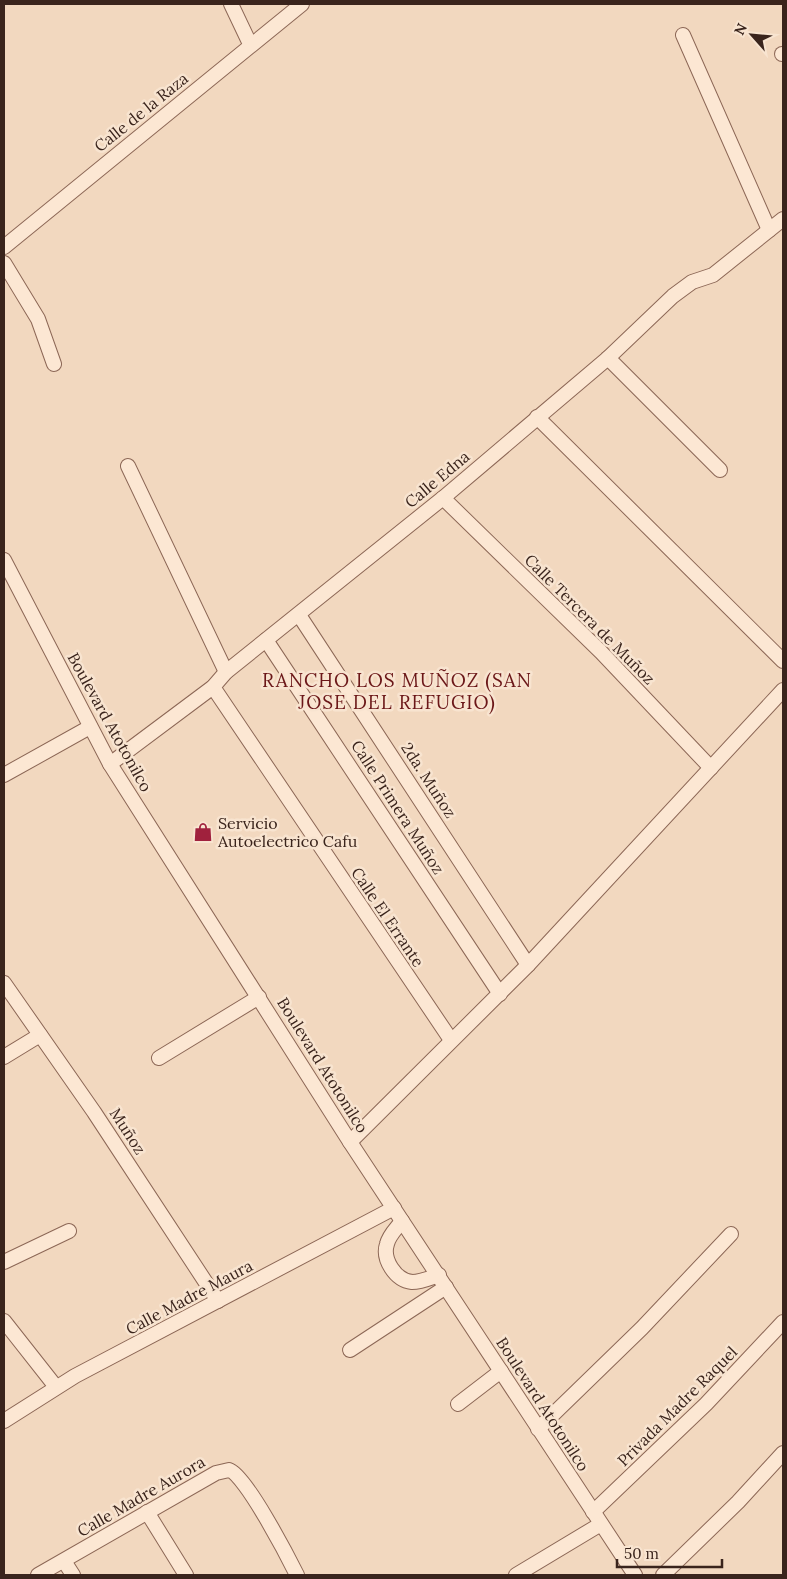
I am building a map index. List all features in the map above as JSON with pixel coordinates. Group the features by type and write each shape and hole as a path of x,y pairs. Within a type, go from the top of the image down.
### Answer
{"street":[{"path":"231,4 250,44"},
{"name":"Calle de la Raza","path":"4,247 250,44 302,4"},
{"path":"683,35 769,230"},
{"name":"Calle Edna","path":"110,764 214,687 226,672 442,498 608,358 673,296 692,282 713,275 783,218"},
{"path":"4,263 38,318 54,364"},
{"path":"608,358 720,470"},
{"path":"537,417 783,661"},
{"path":"128,466 226,672"},
{"name":"Calle Tercera de Muñoz","path":"442,498 600,652 711,768"},
{"name":"Boulevard Atotonilco","path":"4,564 110,764 350,1142 635,1575"},
{"name":"2da. Muñoz","path":"299,615 528,965"},
{"name":"Calle Primera Muñoz","path":"266,640 500,994"},
{"name":"Calle El Errante","path":"214,687 451,1040"},
{"path":"350,1142 528,965 783,690"},
{"path":"4,775 90,727"},
{"name":"Muñoz","path":"4,983 94,1112 218,1301"},
{"path":"159,1058 259,997"},
{"path":"4,1057 40,1035"},
{"name":"Calle Madre Maura","path":"4,1421 56,1387 394,1208"},
{"path":"402,1221 387,1241 385,1250 390,1266 408,1281 443,1281"},
{"path":"4,1262 69,1231"},
{"path":"538,1429 642,1328 731,1234"},
{"path":"350,1350 443,1281"},
{"path":"4,1320 56,1387"},
{"name":"Privada Madre Raquel","path":"516,1575 597,1518 783,1322"},
{"path":"458,1404 501,1371"},
{"path":"663,1575 738,1502 783,1453"},
{"name":"Calle Madre Aurora","path":"38,1575 223,1470 234,1471 249,1489 297,1575"},
{"path":"147,1512 186,1575"},
{"path":"64,1561 73,1575"}],"place":[{"name":"Servicio Autoelectrico Cafu","path":"203,832"}],"district":[{"name":"RANCHO LOS MUÑOZ (SAN JOSE DEL REFUGIO)","path":"397,691"}]}
